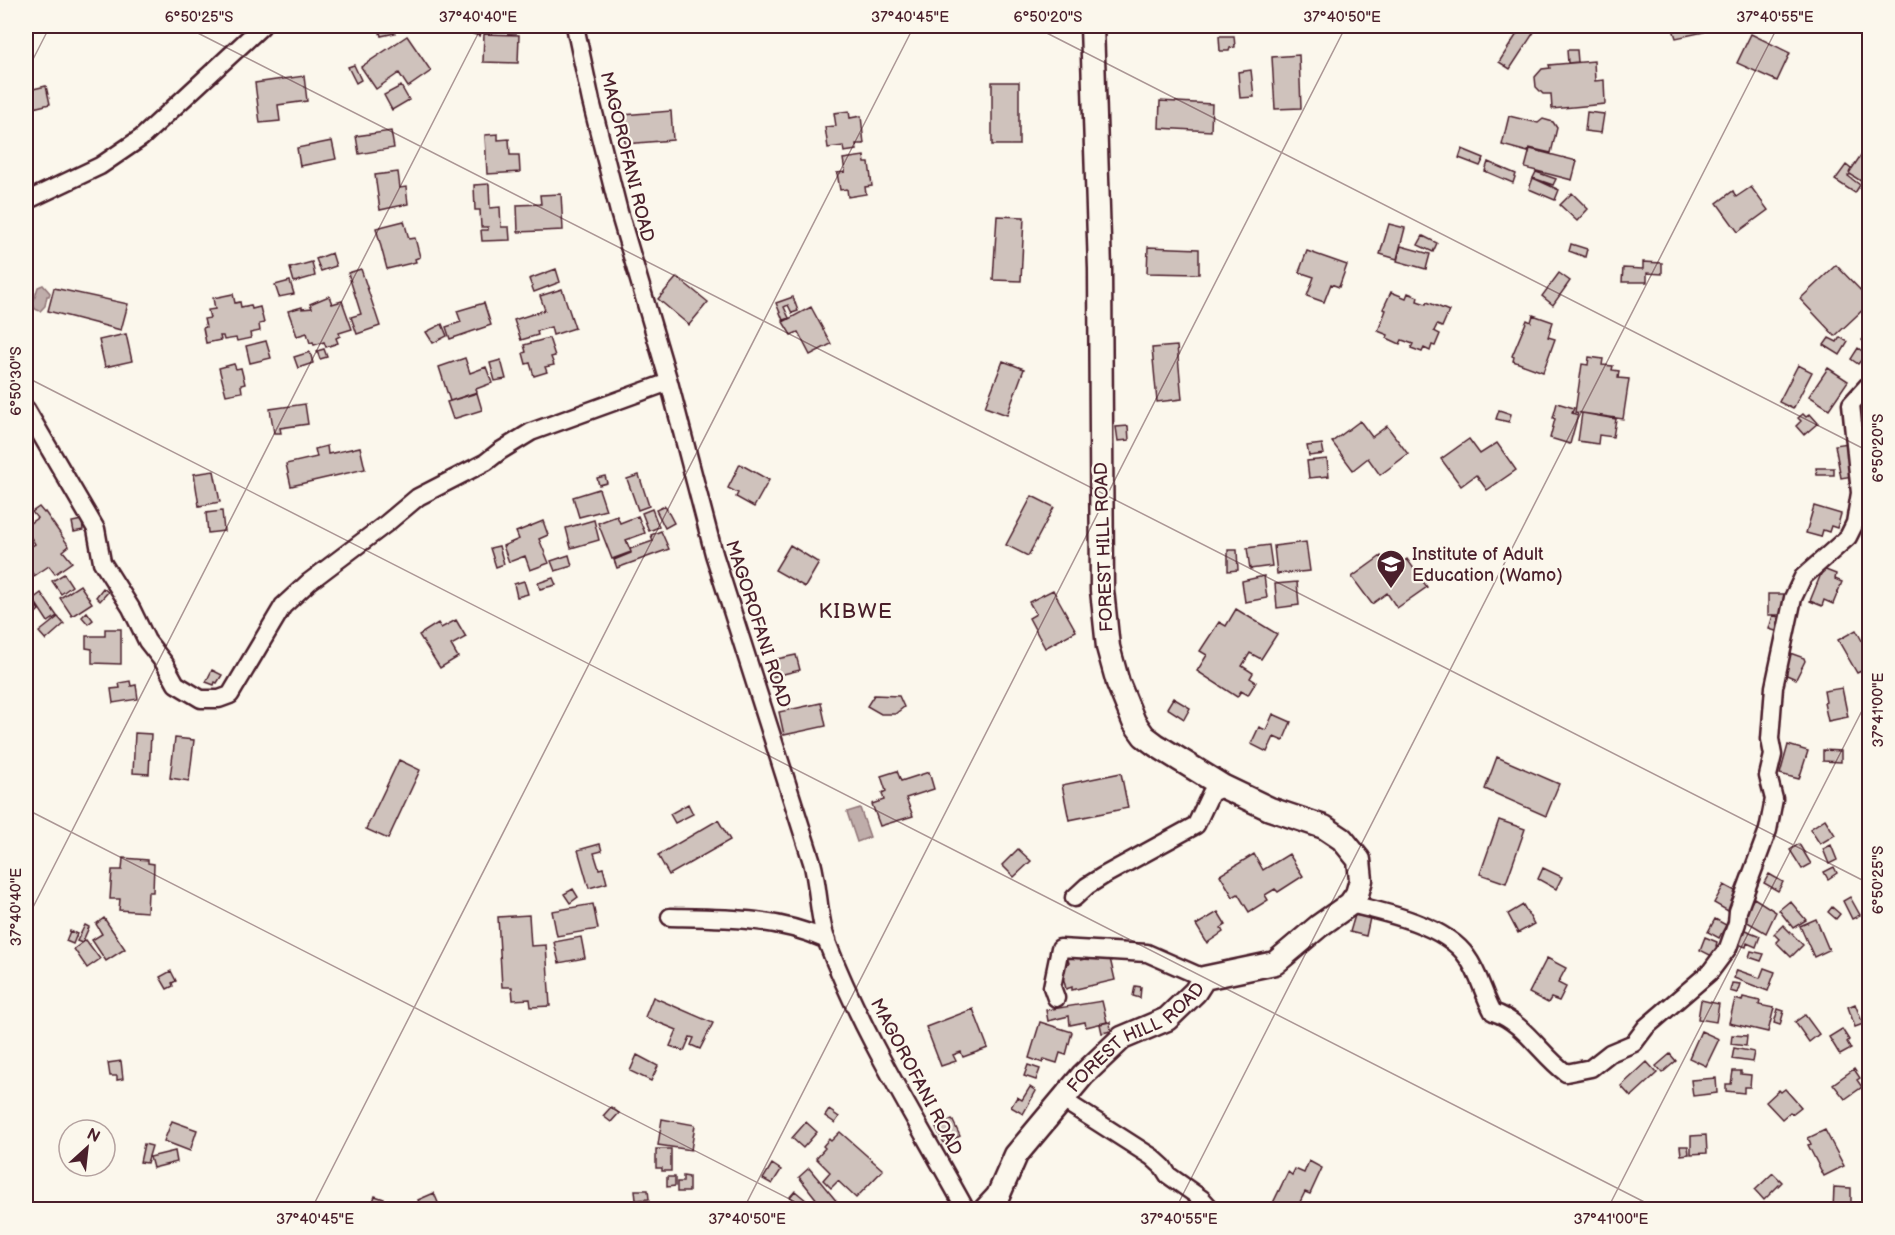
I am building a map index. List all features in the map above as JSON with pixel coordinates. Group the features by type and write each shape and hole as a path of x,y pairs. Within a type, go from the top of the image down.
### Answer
{"street":[{"path":"26,201 100,166 141,138 262,26"},
{"name":"MAGOROFANI ROAD","path":"575,26 619,212 669,382 714,554 812,861 826,940 875,1046 966,1209"},
{"name":"FOREST HILL ROAD","path":"985,1209 998,1196 1016,1155 1083,1075 1122,1038 1167,1019 1195,992 1204,978 1275,963 1319,926 1350,904 1357,894 1361,880 1359,860 1342,839 1324,827 1270,809 1224,787 1156,746 1142,733 1124,702 1108,647 1102,590 1100,269 1092,26"},
{"path":"26,409 84,505 96,529 102,562 131,608 147,641 165,664 176,684 201,699 211,700 230,695 283,606 309,582 387,523 418,496 486,462 531,432 669,382"},
{"path":"1350,904 1392,913 1454,942 1474,967 1493,1012 1504,1015 1554,1065 1566,1073 1591,1068 1610,1053 1634,1043 1646,1027 1710,972 1728,948 1737,922 1737,911 1768,830 1774,799 1768,776 1773,755 1770,739 1774,687 1793,598 1803,577 1848,537 1855,523 1860,493 1851,404 1869,383"},
{"path":"1074,898 1095,881 1196,825 1208,797 1224,787"},
{"path":"670,917 755,920 806,932 826,940"},
{"path":"1056,998 1052,987 1060,948 1148,953 1204,978"},
{"path":"1063,1100 1152,1157 1168,1175 1212,1209"}],"shaded area":[{"path":"43,285 50,293 45,306 40,311 35,309 33,303 38,287"},
{"path":"860,808 870,837 857,842 847,812"}],"building":[{"path":"378,26 393,26 395,33 381,36"},
{"path":"475,26 483,27 480,36 473,34"},
{"path":"978,26 1003,26 1004,27 979,32"},
{"path":"1120,26 1134,26 1134,27 1120,29"},
{"path":"1522,26 1538,26 1510,69 1499,62"},
{"path":"1672,26 1702,26 1704,32 1676,38"},
{"path":"484,34 519,35 518,63 483,62"},
{"path":"1751,34 1790,53 1777,81 1737,63"},
{"path":"407,36 431,71 408,87 399,73 376,89 361,67"},
{"path":"1219,36 1234,36 1235,47 1230,48 1229,51 1220,51"},
{"path":"1567,50 1577,50 1578,62 1568,63"},
{"path":"1299,55 1301,108 1275,109 1272,57"},
{"path":"1594,61 1595,81 1604,80 1605,104 1552,109 1551,94 1543,94 1536,87 1535,77 1542,69 1550,68 1549,65"},
{"path":"354,65 361,80 356,83 348,67"},
{"path":"1251,70 1254,97 1240,98 1238,72"},
{"path":"304,76 307,101 278,105 280,121 260,123 255,83"},
{"path":"992,82 1019,82 1019,145 992,145"},
{"path":"46,86 50,104 33,108 29,90"},
{"path":"401,86 409,100 392,110 384,95"},
{"path":"1160,101 1212,104 1211,131 1159,128"},
{"path":"671,111 673,140 625,144 623,115"},
{"path":"849,111 850,118 861,116 864,144 856,144 857,150 844,152 843,146 828,148 825,127 836,126 834,113"},
{"path":"1587,112 1604,114 1601,133 1585,131"},
{"path":"1509,116 1538,123 1543,119 1553,122 1557,128 1551,153 1529,148 1528,152 1502,145"},
{"path":"391,131 394,148 359,154 356,136"},
{"path":"498,134 498,140 509,139 510,155 519,155 520,172 487,174 485,135"},
{"path":"332,141 336,159 300,166 297,148"},
{"path":"1462,149 1484,158 1480,166 1459,158"},
{"path":"1530,149 1577,161 1572,180 1525,168"},
{"path":"1861,155 1870,160 1870,187 1850,174 1848,176 1860,185 1855,193 1835,180 1846,165 1851,169 1849,173"},
{"path":"864,156 865,163 869,163 872,186 865,187 866,194 848,197 847,189 840,190 837,173 845,172 843,159"},
{"path":"1488,162 1516,174 1513,183 1485,171"},
{"path":"398,172 400,188 406,187 408,204 380,210 375,175"},
{"path":"1536,172 1556,179 1553,185 1533,178"},
{"path":"1533,178 1559,190 1555,200 1529,189"},
{"path":"489,184 490,208 500,207 501,227 509,227 510,240 482,241 481,230 488,230 488,227 481,227 480,210 475,210 474,185"},
{"path":"1751,187 1768,210 1738,232 1717,203 1733,191 1736,197"},
{"path":"1572,193 1588,209 1577,221 1560,205"},
{"path":"561,194 563,230 518,232 517,205 541,204 540,195"},
{"path":"997,216 1024,217 1021,281 993,280"},
{"path":"404,221 409,239 415,238 420,257 415,259 416,262 387,269 376,228"},
{"path":"1389,224 1405,228 1397,259 1380,254"},
{"path":"1423,236 1437,243 1433,252 1418,245"},
{"path":"1571,244 1587,249 1585,257 1569,251"},
{"path":"1401,246 1430,254 1426,269 1397,261"},
{"path":"1148,247 1199,249 1199,274 1147,273"},
{"path":"1307,251 1347,265 1339,287 1331,284 1324,302 1307,296 1314,277 1299,272"},
{"path":"332,253 336,266 321,271 316,259"},
{"path":"312,262 315,276 294,282 290,268"},
{"path":"1643,262 1662,263 1662,274 1647,273 1647,282 1622,282 1623,268 1643,269"},
{"path":"1836,265 1870,300 1870,303 1835,336 1800,299"},
{"path":"361,269 380,326 357,334 351,317 361,314 348,273"},
{"path":"556,269 560,282 534,292 529,279"},
{"path":"1559,273 1570,281 1553,305 1542,296"},
{"path":"677,277 708,302 689,325 658,299"},
{"path":"290,281 294,294 279,297 275,285"},
{"path":"54,288 128,304 121,330 48,311"},
{"path":"562,289 575,328 553,335 551,327 537,331 538,335 521,340 514,320 545,310 540,296"},
{"path":"1391,292 1406,298 1408,293 1418,297 1417,301 1426,304 1427,302 1449,311 1442,327 1437,325 1434,331 1440,334 1430,351 1424,348 1422,352 1411,348 1413,344 1402,340 1400,344 1378,331 1386,310 1383,309"},
{"path":"233,294 235,303 240,302 241,307 251,305 252,309 260,307 264,323 259,324 260,331 250,333 251,338 237,341 236,338 224,340 223,336 220,336 221,340 206,343 204,319 210,318 208,310 215,309 213,298"},
{"path":"329,296 332,304 342,301 352,329 339,333 340,336 336,338 338,343 326,347 324,342 314,345 313,342 310,343 307,333 297,336 288,311 302,307 302,309 312,308 310,304"},
{"path":"793,297 798,311 792,313 788,305 784,307 789,318 783,320 776,303"},
{"path":"484,303 491,325 450,339 446,327 461,322 457,311"},
{"path":"811,307 831,344 810,355 798,332 791,335 783,322"},
{"path":"1533,315 1553,322 1548,337 1555,339 1543,372 1513,361 1512,356 1527,320 1531,322"},
{"path":"442,324 447,336 433,343 426,332"},
{"path":"1870,333 1870,347 1869,348 1862,340"},
{"path":"126,334 132,361 105,367 99,340"},
{"path":"1840,337 1848,342 1840,355 1824,345 1829,338 1837,342"},
{"path":"549,338 555,356 551,357 554,365 545,367 547,372 534,376 530,363 526,364 523,353 526,352 524,345"},
{"path":"266,341 271,358 250,363 246,346"},
{"path":"1177,346 1182,399 1157,402 1152,348"},
{"path":"1858,348 1866,354 1858,364 1851,359"},
{"path":"324,349 327,357 320,359 317,351"},
{"path":"310,352 313,363 298,368 294,357"},
{"path":"1589,357 1603,359 1602,365 1613,366 1612,370 1619,371 1618,378 1629,379 1623,419 1575,412 1582,364 1588,365"},
{"path":"465,358 470,373 486,367 492,383 476,389 477,392 450,401 439,367"},
{"path":"501,360 506,379 495,381 490,363"},
{"path":"1003,361 1024,369 1007,415 985,407"},
{"path":"234,364 236,369 241,368 245,384 241,385 242,392 226,395 219,368"},
{"path":"1798,365 1812,372 1793,409 1779,402"},
{"path":"1828,368 1848,381 1829,409 1809,396"},
{"path":"477,393 482,410 453,419 447,402"},
{"path":"1861,399 1870,400 1870,430 1856,428"},
{"path":"1557,403 1574,408 1572,413 1578,415 1570,444 1550,438"},
{"path":"305,404 308,424 280,428 281,433 274,433 270,409"},
{"path":"1499,410 1511,414 1509,422 1496,419"},
{"path":"1582,413 1616,419 1613,437 1599,435 1598,444 1578,441"},
{"path":"1803,414 1806,417 1810,414 1818,423 1804,435 1796,426 1801,421 1798,418"},
{"path":"1360,421 1372,437 1387,426 1408,454 1380,475 1368,458 1353,470 1332,442"},
{"path":"1128,426 1129,440 1118,441 1116,427"},
{"path":"1469,439 1480,454 1497,443 1516,470 1487,490 1476,475 1461,486 1441,459"},
{"path":"1848,443 1853,476 1841,478 1835,445"},
{"path":"1322,444 1324,454 1309,456 1307,446"},
{"path":"327,446 328,454 360,447 365,469 291,486 286,464 317,457 315,449"},
{"path":"1870,450 1870,477 1859,472"},
{"path":"1327,459 1329,476 1309,478 1307,461"},
{"path":"740,464 769,480 754,507 736,497 738,493 728,488"},
{"path":"1816,468 1834,468 1834,475 1817,475"},
{"path":"214,471 220,502 199,506 194,474"},
{"path":"639,475 649,506 638,510 627,479"},
{"path":"605,476 607,483 599,485 597,478"},
{"path":"599,489 606,510 579,517 573,497"},
{"path":"1032,496 1054,507 1028,556 1006,545"},
{"path":"665,506 674,523 665,528 656,510"},
{"path":"1814,506 1841,514 1837,528 1831,526 1829,532 1823,530 1821,537 1806,533"},
{"path":"39,507 69,546 63,551 72,562 55,574 49,566 34,576 26,563 26,550 35,544 26,526 37,518 32,512"},
{"path":"652,509 659,527 649,531 642,513"},
{"path":"222,511 224,531 208,533 206,513"},
{"path":"617,516 620,523 638,516 645,533 626,540 631,552 612,559 598,523"},
{"path":"82,520 83,530 74,532 72,522"},
{"path":"594,520 599,540 571,548 566,528"},
{"path":"543,521 548,535 539,539 549,563 530,570 525,556 509,562 503,546 519,539 516,532"},
{"path":"661,531 669,549 617,568 614,560 631,553 630,549 653,541 651,535"},
{"path":"1306,542 1310,571 1277,574 1274,546"},
{"path":"790,545 819,563 805,587 775,570"},
{"path":"1269,545 1272,566 1250,569 1247,548"},
{"path":"499,546 504,564 496,567 490,548"},
{"path":"1228,550 1237,550 1238,570 1228,571"},
{"path":"569,555 572,566 555,571 551,561"},
{"path":"1381,556 1391,571 1407,559 1427,587 1397,608 1387,593 1372,604 1352,577"},
{"path":"1823,569 1836,574 1835,579 1842,582 1833,604 1824,600 1822,606 1810,601"},
{"path":"64,574 72,586 61,594 52,581"},
{"path":"1264,576 1267,598 1245,602 1242,581"},
{"path":"553,578 556,585 540,589 538,583"},
{"path":"524,581 528,594 517,597 514,584"},
{"path":"1297,582 1299,605 1277,608 1275,584"},
{"path":"80,585 92,603 72,616 60,598"},
{"path":"103,588 108,592 100,601 96,597"},
{"path":"1053,590 1076,631 1045,648 1029,618 1036,614 1029,602"},
{"path":"41,593 57,616 48,622 33,599"},
{"path":"26,594 39,610 27,621 26,619"},
{"path":"1768,594 1787,594 1787,615 1768,615"},
{"path":"1236,609 1277,634 1261,659 1250,653 1242,666 1253,673 1250,678 1256,682 1248,695 1241,691 1237,697 1197,671 1207,655 1200,651 1219,622 1226,626"},
{"path":"87,612 93,620 88,624 82,617"},
{"path":"1773,615 1783,619 1779,632 1769,629"},
{"path":"58,617 64,624 46,640 39,632"},
{"path":"456,620 466,637 451,645 458,657 440,668 419,635 438,623 441,628"},
{"path":"105,629 121,629 121,664 92,663 92,649 86,648 86,636 105,636"},
{"path":"1856,630 1870,655 1870,667 1857,673 1838,640"},
{"path":"1790,653 1804,658 1805,661 1796,679 1782,673"},
{"path":"796,655 800,670 771,677 767,661"},
{"path":"212,670 222,675 214,685 206,682"},
{"path":"130,681 131,686 136,685 138,699 113,703 111,689 120,688 119,683"},
{"path":"1842,688 1848,717 1828,721 1824,691"},
{"path":"874,695 899,696 904,707 895,714 881,714 867,706"},
{"path":"1173,698 1190,708 1184,719 1167,708"},
{"path":"821,703 826,726 784,735 779,712"},
{"path":"1273,714 1291,722 1283,741 1274,737 1267,752 1251,744 1259,727 1266,730"},
{"path":"135,733 151,734 149,774 133,773"},
{"path":"175,738 194,740 189,781 170,778"},
{"path":"1788,745 1808,751 1799,779 1780,774"},
{"path":"1823,750 1841,751 1841,762 1823,761"},
{"path":"1497,757 1559,784 1546,816 1485,789"},
{"path":"399,760 420,770 388,839 366,829"},
{"path":"897,771 901,781 929,772 934,789 906,798 913,816 880,826 872,804 884,800 882,793 886,791 881,776"},
{"path":"1121,773 1128,808 1069,820 1062,785"},
{"path":"688,804 693,814 675,823 670,814"},
{"path":"1825,819 1835,835 1820,844 1810,829"},
{"path":"718,820 730,840 669,875 658,855"},
{"path":"1499,820 1525,829 1506,883 1480,874"},
{"path":"600,844 602,851 594,853 599,869 603,868 607,883 589,888 578,850"},
{"path":"1799,844 1811,864 1802,869 1790,850"},
{"path":"1831,845 1837,860 1829,864 1823,849"},
{"path":"1018,849 1031,861 1014,877 1002,865"},
{"path":"1254,854 1263,870 1289,854 1303,876 1278,892 1275,889 1265,895 1268,900 1249,912 1238,894 1233,897 1220,875"},
{"path":"123,858 148,860 148,863 154,864 153,892 148,892 147,912 119,910 120,899 110,899 112,870 122,870"},
{"path":"1834,867 1837,873 1828,879 1824,872"},
{"path":"1543,868 1562,877 1556,889 1538,879"},
{"path":"1769,874 1783,882 1778,891 1764,883"},
{"path":"1724,885 1739,893 1728,911 1714,903"},
{"path":"573,889 578,897 570,903 564,894"},
{"path":"1850,897 1860,915 1852,919 1843,901"},
{"path":"1754,898 1776,912 1766,933 1739,917"},
{"path":"1790,901 1806,920 1793,928 1779,910"},
{"path":"593,904 598,929 557,936 552,911"},
{"path":"1523,905 1534,924 1518,933 1508,914"},
{"path":"1832,907 1840,914 1836,919 1828,912"},
{"path":"1218,912 1226,925 1221,928 1223,932 1207,943 1196,925"},
{"path":"529,915 531,946 546,945 550,1006 531,1007 530,999 513,1000 512,987 502,987 498,917"},
{"path":"1355,915 1370,918 1366,936 1350,932"},
{"path":"104,918 125,949 106,961 92,940 102,934 96,924"},
{"path":"1715,919 1726,925 1719,938 1708,932"},
{"path":"1816,919 1829,950 1814,957 1800,926"},
{"path":"85,925 89,927 82,943 77,941"},
{"path":"1783,925 1803,945 1791,957 1776,942 1779,939 1774,934"},
{"path":"1740,928 1760,936 1756,947 1747,943 1746,947 1735,943"},
{"path":"70,931 77,934 73,944 66,941"},
{"path":"581,937 585,958 559,963 554,942"},
{"path":"1705,937 1717,942 1716,946 1719,947 1717,953 1714,951 1712,956 1700,950"},
{"path":"86,940 100,959 87,968 74,949"},
{"path":"1751,951 1764,954 1761,961 1749,957"},
{"path":"1080,954 1081,960 1109,954 1115,980 1072,990 1072,987 1066,989 1060,965 1069,963 1067,957"},
{"path":"1547,958 1566,968 1558,983 1566,987 1559,1001 1551,998 1548,1003 1529,993"},
{"path":"1764,968 1775,972 1768,991 1734,978 1737,970 1760,978"},
{"path":"171,971 176,981 167,989 160,977"},
{"path":"1732,983 1740,984 1737,993 1730,991"},
{"path":"1135,986 1141,987 1140,998 1133,996"},
{"path":"653,997 713,1023 700,1049 691,1045 694,1038 690,1037 684,1051 670,1046 677,1030 645,1017"},
{"path":"1743,997 1760,1001 1759,1005 1774,1008 1768,1032 1729,1023 1735,999 1742,1001"},
{"path":"1701,1000 1719,1004 1716,1022 1698,1019"},
{"path":"1102,1001 1107,1022 1086,1027 1085,1022 1070,1025 1069,1016 1048,1021 1046,1010"},
{"path":"1855,1004 1863,1024 1855,1027 1848,1007"},
{"path":"973,1009 988,1048 963,1057 961,1052 953,1055 956,1061 941,1066 926,1027"},
{"path":"1778,1009 1784,1011 1780,1025 1774,1023"},
{"path":"1805,1015 1819,1034 1809,1042 1795,1022"},
{"path":"1040,1022 1072,1032 1066,1055 1060,1053 1057,1063 1044,1059 1043,1063 1029,1058"},
{"path":"1110,1022 1111,1031 1102,1033 1100,1024"},
{"path":"1842,1029 1849,1040 1847,1042 1851,1049 1840,1055 1829,1037"},
{"path":"1701,1031 1719,1039 1706,1066 1689,1058"},
{"path":"1732,1035 1747,1036 1746,1046 1731,1044"},
{"path":"1734,1048 1754,1052 1752,1062 1732,1059"},
{"path":"1670,1054 1676,1061 1662,1073 1656,1066"},
{"path":"637,1055 658,1066 651,1081 630,1071"},
{"path":"121,1061 123,1079 117,1080 117,1076 110,1076 108,1063"},
{"path":"1647,1062 1657,1073 1631,1097 1621,1086"},
{"path":"1028,1065 1040,1069 1036,1080 1024,1076"},
{"path":"1854,1069 1860,1078 1857,1080 1862,1087 1845,1099 1833,1084"},
{"path":"1733,1071 1751,1075 1750,1087 1744,1087 1744,1093 1726,1091 1726,1084 1731,1084"},
{"path":"1716,1078 1717,1093 1693,1096 1691,1080"},
{"path":"1030,1087 1036,1091 1023,1114 1011,1107 1017,1097 1022,1100"},
{"path":"1785,1089 1801,1107 1782,1119 1766,1102 1779,1090 1781,1092"},
{"path":"611,1107 619,1113 611,1122 603,1116"},
{"path":"829,1110 839,1117 835,1123 825,1116"},
{"path":"662,1119 695,1125 691,1150 658,1145"},
{"path":"952,1119 960,1136 944,1143 936,1127"},
{"path":"172,1121 197,1130 190,1151 164,1141"},
{"path":"806,1122 817,1132 803,1148 792,1138"},
{"path":"1825,1130 1844,1166 1824,1176 1808,1145 1811,1144 1808,1138"},
{"path":"840,1132 883,1170 856,1198 838,1181 831,1188 823,1180 830,1172 816,1158 829,1139 831,1141"},
{"path":"1706,1135 1707,1153 1691,1154 1691,1136"},
{"path":"144,1144 152,1146 147,1163 140,1162"},
{"path":"1680,1146 1688,1146 1689,1154 1681,1155"},
{"path":"656,1149 671,1149 671,1171 656,1168"},
{"path":"175,1151 177,1162 153,1168 150,1157"},
{"path":"1309,1161 1322,1168 1310,1194 1305,1192 1296,1210 1286,1210 1273,1203 1288,1172 1292,1175 1295,1169 1304,1173"},
{"path":"772,1164 781,1170 772,1184 763,1179"},
{"path":"809,1168 838,1203 832,1209 830,1207 825,1210 799,1177"},
{"path":"1773,1173 1782,1182 1764,1200 1755,1190"},
{"path":"683,1176 689,1177 689,1192 677,1192 677,1182 683,1182"},
{"path":"667,1177 675,1177 675,1186 667,1187"},
{"path":"1834,1187 1851,1188 1851,1210 1833,1210"},
{"path":"635,1190 648,1190 649,1199 636,1200"},
{"path":"795,1191 807,1201 802,1207 790,1197"},
{"path":"434,1193 441,1210 422,1210 418,1200"},
{"path":"375,1196 384,1199 380,1210 371,1207"},
{"path":"470,1203 488,1209 458,1210 460,1205 469,1208"}],"place":[{"name":"Institute of Adult Education (Wamo)","path":"1391,590"}],"district":[{"name":"KIBWE","path":"856,611"}]}
